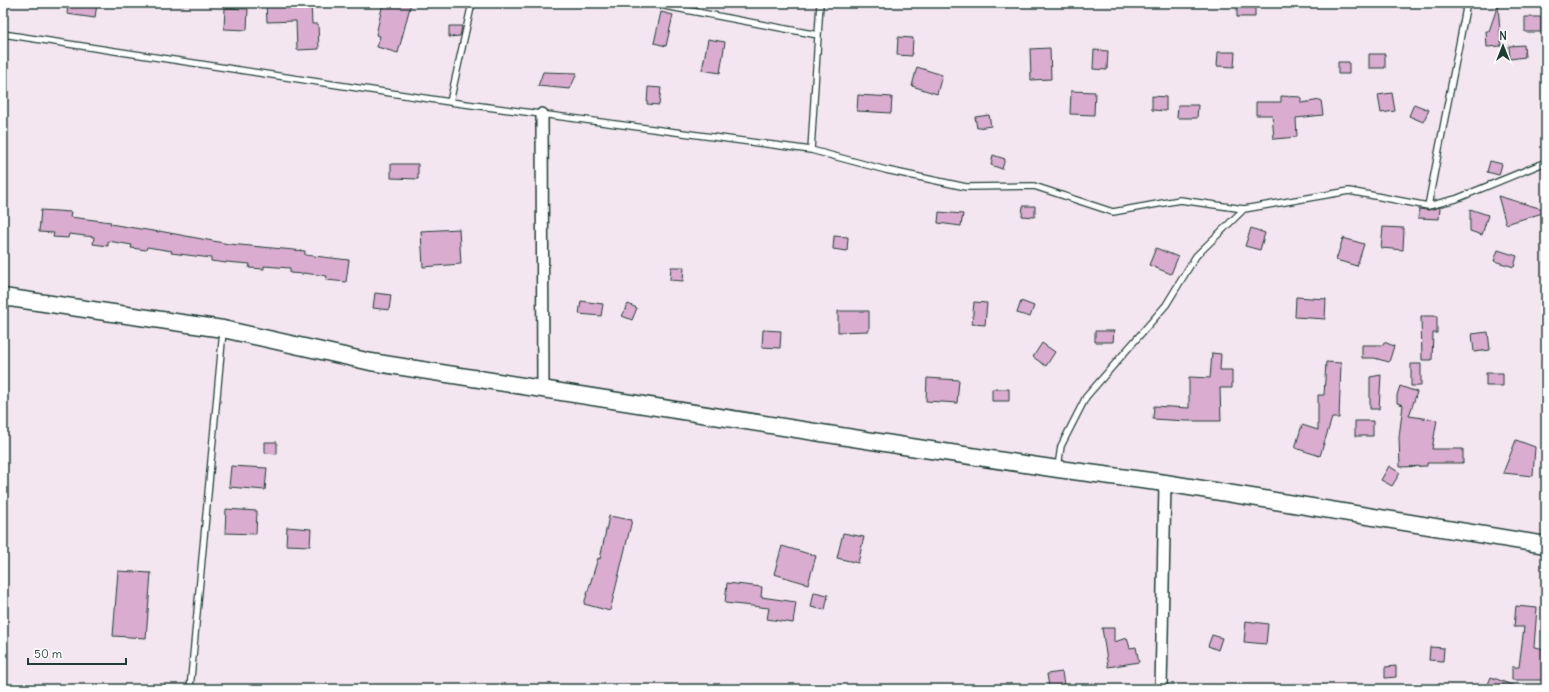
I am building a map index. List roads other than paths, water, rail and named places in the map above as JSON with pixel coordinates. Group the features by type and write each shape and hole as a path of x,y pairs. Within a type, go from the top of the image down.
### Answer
{"main road":[{"path":"3,297 223,329 371,362 695,414 1058,469 1165,483 1546,545"}],"street":[{"path":"542,114 543,389"},
{"path":"1161,689 1165,483"}],"lane":[{"path":"450,102 472,3"},
{"path":"649,3 818,35"},
{"path":"811,150 820,3"},
{"path":"1428,206 1467,3"},
{"path":"3,34 450,102 811,150 886,170 966,187 1034,186 1113,212 1180,200 1244,209 1349,191 1428,206 1456,199 1546,162"},
{"path":"1058,469 1061,446 1086,397 1166,305 1196,256 1244,209"},
{"path":"190,689 223,329"}]}
